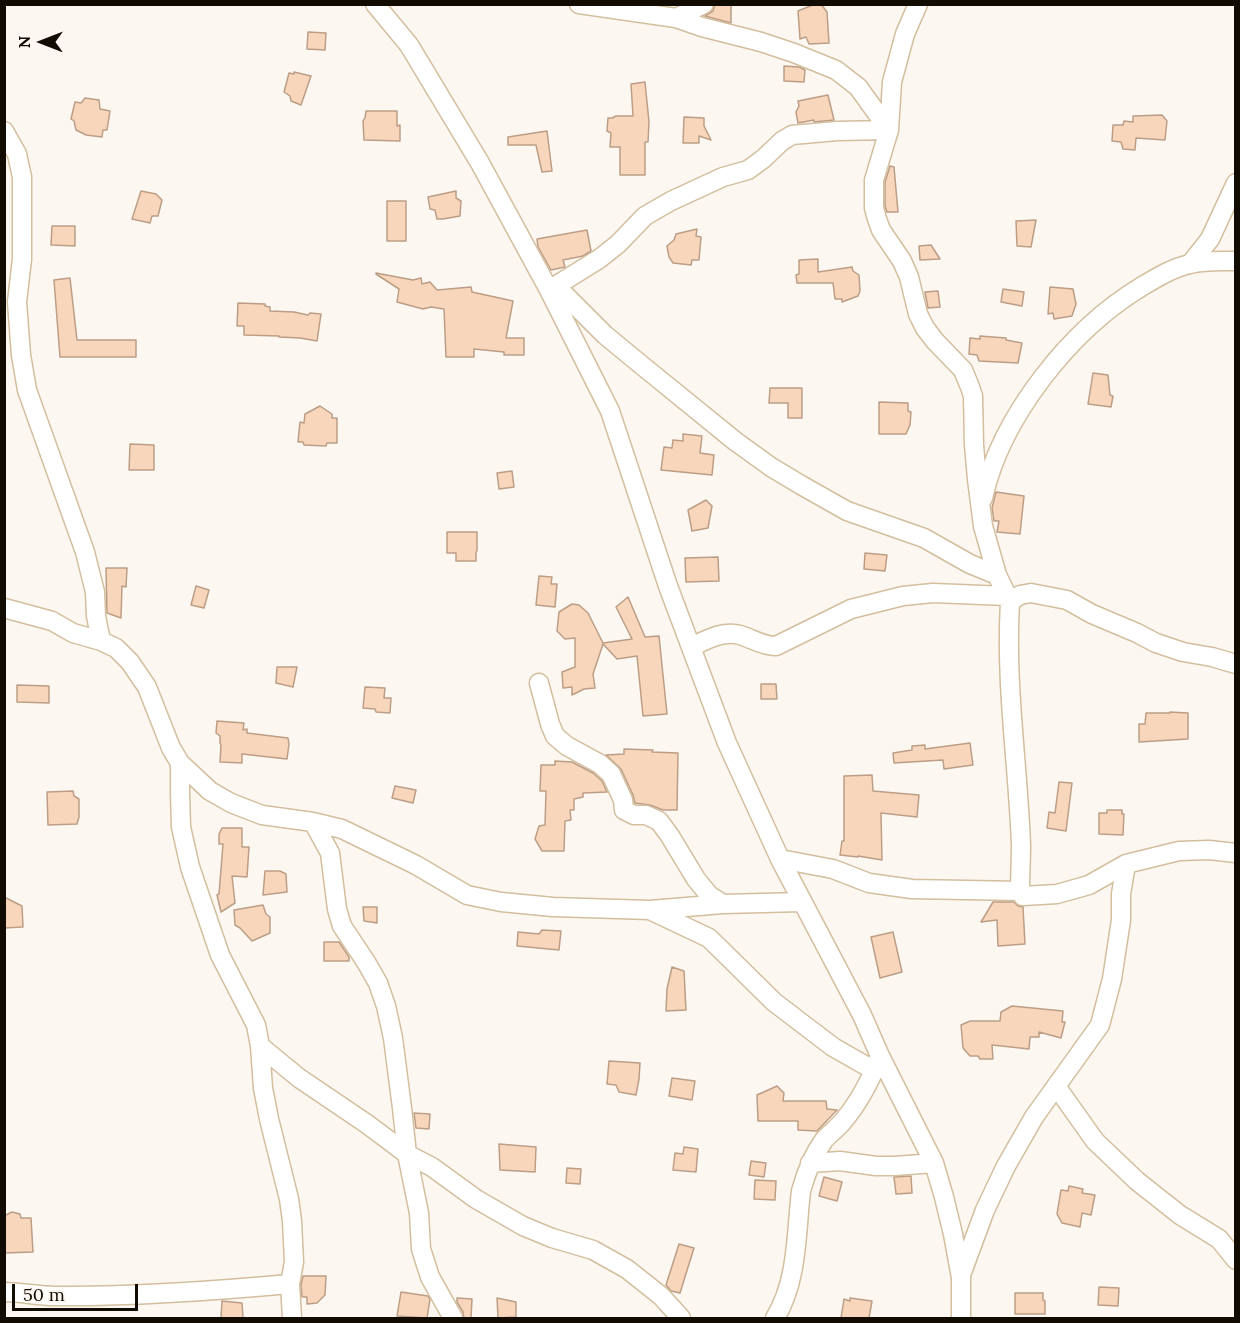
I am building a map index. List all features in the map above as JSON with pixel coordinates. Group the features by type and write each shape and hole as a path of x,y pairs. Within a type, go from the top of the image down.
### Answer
{"street":[{"path":"375,4 409,45 480,163 552,288 610,411 668,586 727,743 780,859 862,1015 878,1064 934,1163 953,1233 961,1278 961,1318"},
{"path":"579,4 676,18 761,42 836,70 858,87 889,130"},
{"path":"676,18 704,4"},
{"path":"918,4 905,34 892,82 889,130 873,180 874,208 881,230 902,261 909,277 918,314 925,328 963,370 973,396 974,444 983,526 996,575 1008,599 1010,690 1021,848 1020,891 1023,896 1058,894 1089,885 1126,864 1179,850 1236,853"},
{"path":"552,288 599,259 618,244 645,216 723,177 748,170 792,135 889,130"},
{"path":"4,131 17,154 22,177 22,259 17,302 21,355 27,390 85,552 95,592 96,616 101,641"},
{"path":"1191,263 1210,239 1236,183"},
{"path":"1210,239 1236,220"},
{"path":"981,510 988,478 1010,426 1028,399 1071,345 1111,308 1164,273 1191,263 1236,261"},
{"path":"552,288 639,363 735,441 771,466 847,510 924,538 969,564 996,575"},
{"path":"691,647 716,636 731,633 768,646 776,646 851,609 903,596 933,593 1008,599 1031,593 1067,600 1156,643 1183,652 1236,664"},
{"path":"4,608 52,621 73,633 116,648 130,662 147,687 167,740 180,763 210,791 231,803 262,815 313,822 342,829 416,865 467,895 501,902 553,907 650,910 723,904 802,902"},
{"path":"539,683 555,736 567,746 600,764 611,774 623,800 624,810 634,815 646,815 659,821 696,879 709,895 723,904"},
{"path":"180,763 181,827 190,867 220,955 256,1025 269,1119 289,1199 292,1221 294,1263 290,1284 292,1318"},
{"path":"313,822 330,853 337,909 342,926 378,983 386,1006 393,1038 406,1154 419,1213 421,1249 430,1277 453,1318"},
{"path":"780,859 833,869 869,883 912,889 1020,891"},
{"path":"961,1278 971,1244 1006,1166 1034,1117 1100,1025 1112,979 1121,921 1121,894 1126,864"},
{"path":"650,910 709,938 774,1002 833,1047 878,1064"},
{"path":"260,1046 299,1078 367,1124 406,1154 432,1167 476,1199 523,1226 593,1251 627,1269 661,1296 681,1318"},
{"path":"775,1318 783,1305 790,1280 801,1191 810,1163 824,1140 844,1121 866,1090 878,1064"},
{"path":"1056,1086 1095,1141 1137,1181 1180,1215 1219,1239 1236,1260"},
{"path":"810,1163 840,1161 895,1166 934,1163"},
{"path":"4,1292 53,1296 166,1293 290,1284"}],"building":[{"path":"715,4 731,4 731,23 705,16 713,11"},
{"path":"821,4 827,12 829,43 809,44 806,37 800,39 798,11"},
{"path":"308,32 326,33 325,50 307,49"},
{"path":"784,66 799,67 805,70 804,82 784,81"},
{"path":"294,72 311,76 301,105 291,101 290,96 284,92 289,73 294,74"},
{"path":"645,82 649,122 648,142 645,142 645,175 620,175 620,147 610,147 611,133 607,131 608,118 633,116 631,84"},
{"path":"828,95 834,120 798,123 796,112 799,106 798,101"},
{"path":"85,98 99,100 100,109 110,111 107,130 103,130 102,137 86,135 76,130 74,121 71,119 75,102 81,103"},
{"path":"366,111 397,111 400,141 364,140 363,121"},
{"path":"1162,115 1167,121 1165,140 1136,138 1135,150 1123,149 1121,142 1112,141 1113,125 1123,125 1124,121 1133,122 1133,116"},
{"path":"684,117 704,118 704,126 711,140 699,136 699,143 683,143"},
{"path":"547,131 552,171 542,172 536,145 508,145 508,137"},
{"path":"890,166 894,167 898,212 887,212 885,206 885,182"},
{"path":"141,191 156,194 162,200 158,216 152,216 150,223 132,219"},
{"path":"456,191 456,198 461,201 460,216 437,219 435,210 430,209 428,197"},
{"path":"387,201 406,201 406,241 387,241"},
{"path":"1036,220 1031,247 1017,246 1016,221"},
{"path":"52,226 75,226 75,246 51,245"},
{"path":"697,229 696,236 701,237 699,260 692,260 691,265 673,263 667,246 674,240 676,234"},
{"path":"587,230 591,251 583,256 563,260 565,267 551,270 538,247 537,239"},
{"path":"931,245 940,259 920,260 919,246"},
{"path":"818,259 818,272 852,267 853,271 859,275 858,296 842,302 842,299 835,299 833,283 797,283 799,260"},
{"path":"376,273 413,280 421,278 422,284 430,282 437,290 471,287 472,292 513,301 506,338 524,338 524,355 504,355 504,352 474,349 474,357 446,357 444,309 431,307 423,309 397,302 399,289"},
{"path":"70,278 77,340 136,340 136,357 60,357 54,280"},
{"path":"1050,287 1073,289 1076,304 1072,316 1054,319 1053,313 1048,314"},
{"path":"1003,289 1024,292 1022,306 1001,302"},
{"path":"938,291 940,307 928,308 925,292"},
{"path":"238,303 265,304 270,307 270,311 321,314 317,341 279,336 244,335 244,326 237,326"},
{"path":"980,336 1006,338 1006,340 1022,343 1018,363 979,361 977,355 969,354 970,338 980,339"},
{"path":"1093,373 1108,375 1110,395 1113,396 1111,407 1088,404"},
{"path":"770,388 802,388 802,418 788,418 788,403 769,403"},
{"path":"879,402 908,403 908,411 911,412 910,425 906,434 879,434"},
{"path":"320,406 332,414 332,418 337,418 337,443 327,443 326,446 304,445 303,442 298,442 300,422 304,423 305,414"},
{"path":"683,434 702,436 700,453 714,455 712,475 661,470 664,447 672,448 673,440 683,441"},
{"path":"130,444 154,445 154,470 129,470"},
{"path":"512,471 514,487 499,489 497,473"},
{"path":"996,492 1024,496 1020,534 997,532 999,521 994,521 992,508"},
{"path":"706,500 712,506 708,528 692,531 688,510"},
{"path":"447,532 477,532 476,561 456,561 456,553 447,553"},
{"path":"865,553 887,555 885,571 864,569"},
{"path":"718,557 719,581 686,582 685,558"},
{"path":"106,568 127,568 126,587 122,586 121,618 107,613"},
{"path":"539,576 552,577 551,584 557,584 555,607 536,605"},
{"path":"196,586 209,590 204,608 191,605"},
{"path":"628,597 645,637 659,636 667,714 643,716 637,656 617,659 603,644 593,674 595,688 584,689 572,695 572,687 563,688 562,672 575,667 575,638 565,639 557,631 559,612 572,604 579,605 588,613 603,643 632,639 616,607"},
{"path":"277,667 297,667 293,687 276,683"},
{"path":"761,684 776,684 777,699 761,699"},
{"path":"17,685 49,686 49,703 17,702"},
{"path":"365,687 385,688 384,698 391,698 390,713 363,708"},
{"path":"1146,713 1188,713 1188,739 1139,742 1139,724 1145,724"},
{"path":"217,721 244,723 243,730 247,729 247,733 288,738 287,759 242,754 242,763 220,762 221,745 220,736 216,733"},
{"path":"970,743 973,765 944,769 943,760 894,763 893,753 912,750 912,746 925,745 925,749"},
{"path":"624,749 678,753 677,810 663,810 635,803 621,769 606,755 624,754"},
{"path":"555,761 572,762 593,773 602,781 607,792 583,793 583,797 574,799 574,810 570,810 571,820 565,821 564,851 542,851 535,839 539,826 545,825 546,791 540,791 541,765 555,765"},
{"path":"872,775 873,791 919,795 917,817 881,813 882,860 840,855 842,841 844,841 844,776"},
{"path":"1059,782 1072,783 1066,831 1047,828 1049,812 1055,813"},
{"path":"395,786 416,790 413,803 392,798"},
{"path":"73,791 74,796 79,799 77,824 48,825 47,792"},
{"path":"1107,810 1122,810 1124,814 1123,835 1099,834 1099,813 1107,813"},
{"path":"222,828 242,828 242,847 249,847 247,877 232,876 235,903 221,912 217,895 219,894 223,844 219,844 219,834"},
{"path":"265,871 280,871 286,874 287,892 263,895"},
{"path":"4,897 22,906 23,927 4,928"},
{"path":"993,902 1014,902 1023,907 1025,944 998,946 997,920 981,922"},
{"path":"263,905 266,914 270,917 270,933 252,941 235,925 234,910"},
{"path":"363,907 377,907 377,923 364,921"},
{"path":"542,930 561,931 559,950 517,946 518,932 539,934"},
{"path":"893,932 902,972 880,978 871,937"},
{"path":"324,942 339,942 349,957 349,961 324,961"},
{"path":"672,967 684,971 686,1010 666,1011 667,989"},
{"path":"1012,1006 1063,1011 1062,1022 1065,1022 1061,1038 1039,1032 1039,1037 1030,1037 1029,1049 992,1045 993,1059 970,1056 963,1048 961,1025 970,1021 1000,1021 1001,1012"},
{"path":"609,1061 640,1063 636,1095 619,1092 616,1085 607,1084"},
{"path":"672,1078 695,1081 692,1100 669,1096"},
{"path":"777,1086 784,1093 783,1101 826,1101 827,1109 837,1110 817,1131 798,1130 798,1121 758,1121 757,1095"},
{"path":"414,1113 430,1114 429,1129 416,1128"},
{"path":"499,1144 536,1147 535,1172 500,1170"},
{"path":"684,1147 698,1149 696,1172 673,1170 675,1153 683,1154"},
{"path":"751,1161 766,1163 764,1177 749,1175"},
{"path":"567,1168 581,1169 580,1184 566,1183"},
{"path":"911,1176 912,1193 896,1194 894,1177"},
{"path":"824,1177 842,1182 837,1201 819,1196"},
{"path":"755,1180 776,1181 775,1200 754,1199"},
{"path":"1069,1186 1083,1189 1082,1193 1095,1195 1091,1215 1082,1213 1080,1227 1062,1223 1057,1214 1061,1190 1068,1191"},
{"path":"12,1212 20,1214 21,1218 31,1218 33,1252 4,1253 4,1216"},
{"path":"679,1244 694,1248 680,1293 671,1291 666,1285"},
{"path":"303,1276 326,1276 325,1295 317,1303 307,1304 307,1297 302,1297"},
{"path":"1099,1287 1119,1288 1118,1306 1098,1305"},
{"path":"401,1292 428,1296 430,1299 427,1318 397,1316"},
{"path":"1015,1293 1043,1293 1045,1314 1015,1314"},
{"path":"457,1298 472,1299 471,1318 464,1318"},
{"path":"497,1298 516,1302 516,1317 498,1318"},
{"path":"850,1298 872,1301 869,1318 841,1318 844,1299 850,1301"},
{"path":"222,1301 242,1303 243,1318 221,1318"}]}
